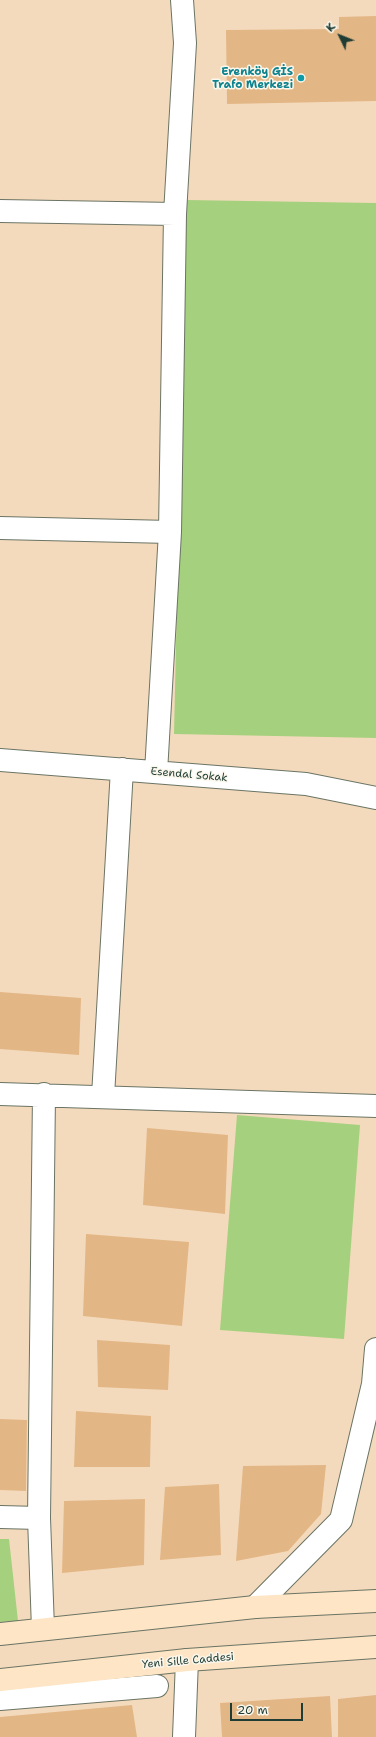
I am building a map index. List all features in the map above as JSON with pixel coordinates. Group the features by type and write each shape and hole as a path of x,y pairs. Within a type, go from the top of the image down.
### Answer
{"main road":[{"path":"0,1634 255,1607 376,1601"},
{"name":"Yeni Sille Caddesi","path":"0,1680 187,1660 376,1647"}],"street":[{"path":"156,772 170,532 175,214 186,44 182,0"},
{"path":"0,211 175,214"},
{"path":"0,528 170,532"},
{"name":"Esendal Sokak","path":"0,760 306,784 376,798"},
{"path":"103,1096 122,769"},
{"path":"0,1094 44,1094 376,1106"},
{"path":"43,1629 39,1518 44,1094"},
{"path":"255,1607 341,1520 374,1390 376,1349"},
{"path":"0,1517 39,1518"},
{"path":"184,1737 187,1660"},
{"path":"0,1699 157,1686"}],"green space":[{"path":"186,200 376,203 376,738 174,734"},
{"path":"237,1115 360,1125 344,1339 220,1330"},
{"path":"0,1539 9,1539 18,1621 0,1622"}],"building":[{"name":"Erenköy GİS Trafo Merkezi","path":"376,16 376,101 227,104 226,30 339,29 339,17"},
{"path":"0,992 81,998 79,1055 0,1049"},
{"path":"147,1128 228,1135 225,1214 143,1205"},
{"path":"86,1234 189,1242 182,1326 83,1316"},
{"path":"97,1340 170,1345 168,1390 98,1387"},
{"path":"76,1411 151,1416 150,1467 74,1467"},
{"path":"0,1419 27,1420 26,1491 0,1490"},
{"path":"326,1465 321,1514 288,1551 236,1561 243,1466"},
{"path":"219,1484 221,1555 160,1560 165,1487"},
{"path":"145,1499 144,1565 62,1573 64,1501"},
{"path":"376,1695 376,1737 338,1737 338,1699"},
{"path":"330,1696 332,1737 222,1737 220,1703"},
{"path":"132,1705 137,1737 0,1737 0,1717"}],"place":[{"name":"Erenköy GİS Trafo Merkezi","path":"301,78"}]}
